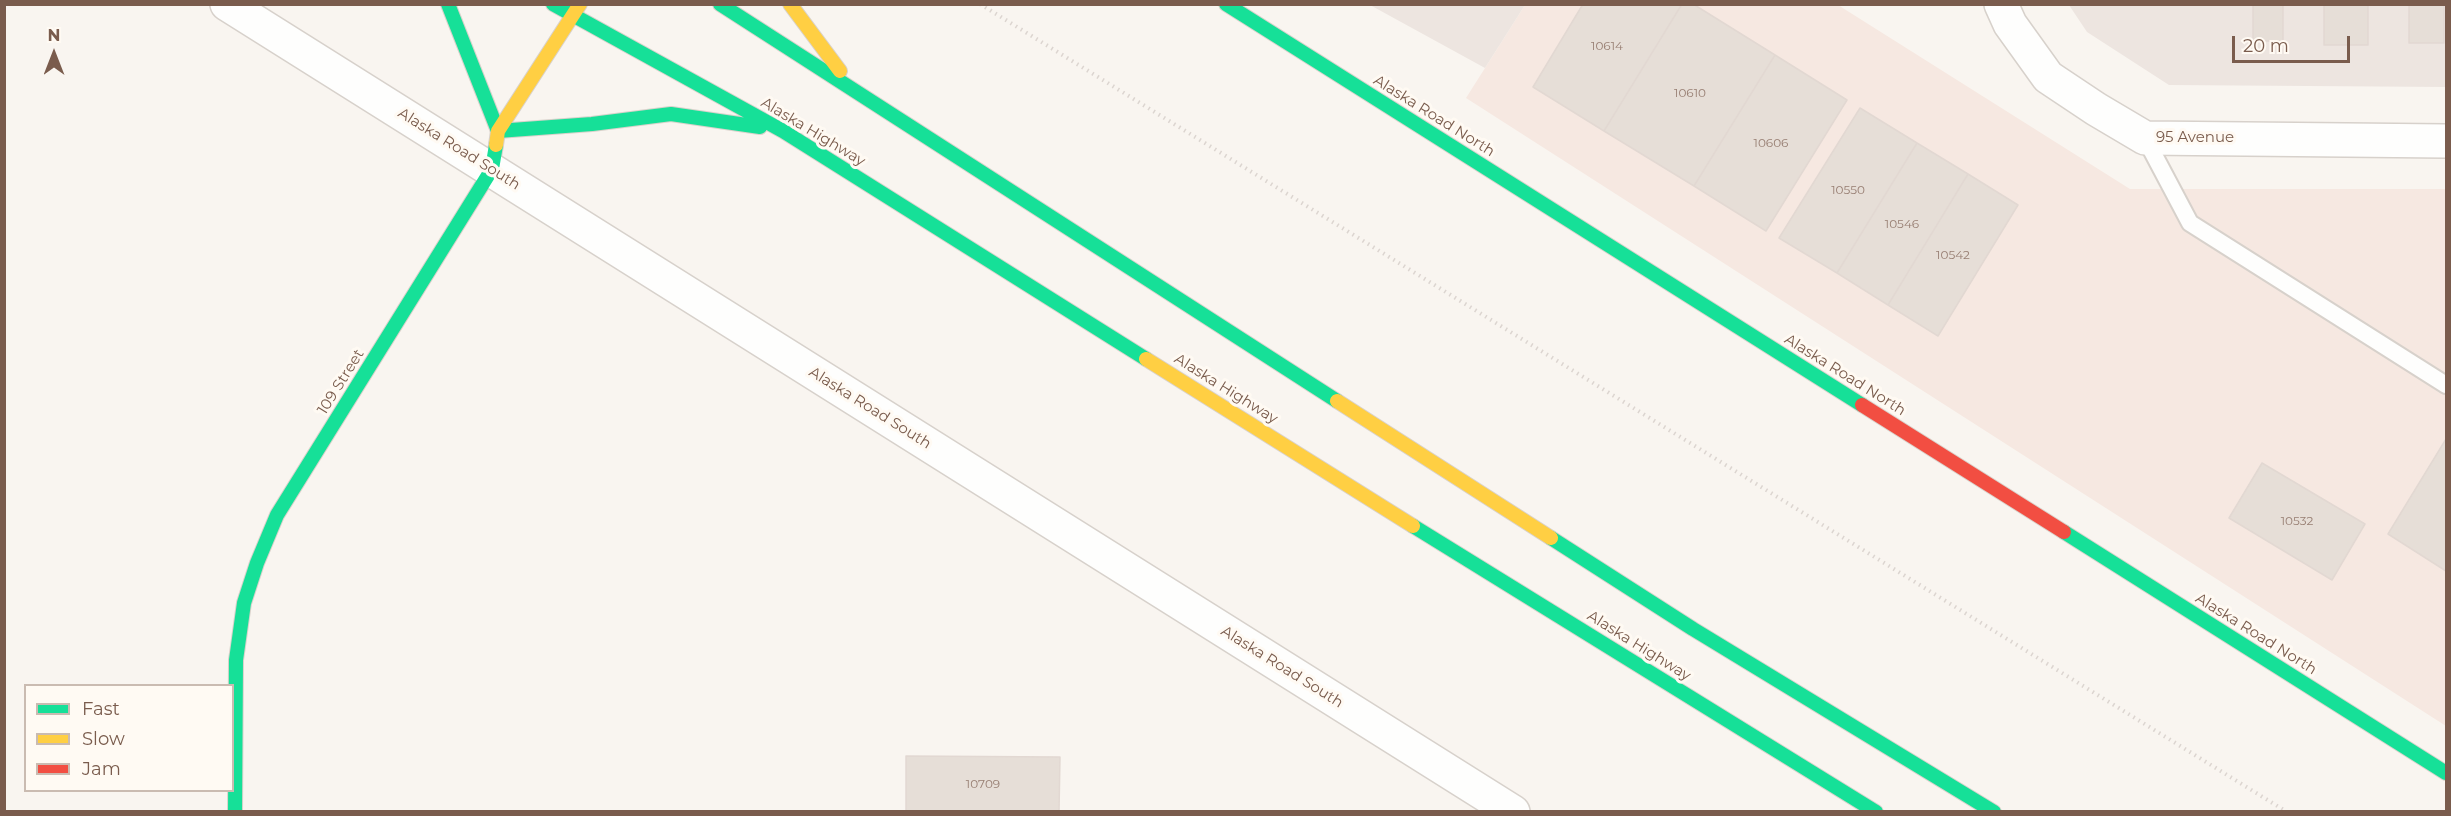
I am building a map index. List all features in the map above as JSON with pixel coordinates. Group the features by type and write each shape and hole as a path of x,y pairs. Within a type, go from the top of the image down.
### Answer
{"main road":[{"path":"448,4 498,131 592,124 670,114 783,131"},
{"name":"Alaska Highway","path":"553,4 575,10 783,131 1876,812"},
{"path":"720,4 1693,628 1994,812"},
{"path":"790,4 852,87"},
{"name":"Alaska Road North","path":"1226,4 2446,773"},
{"name":"109 Street","path":"235,812 236,660 244,603 257,563 278,516 492,169 498,131 575,10"}],"street":[{"name":"Alaska Road South","path":"227,4 1513,812"},
{"name":"95 Avenue","path":"2001,4 2010,24 2048,77 2145,138 2446,141"}],"lane":[{"path":"2145,138 2190,223 2446,386"}],"path":[{"path":"980,4 2287,812"}],"shaded area":[{"path":"1370,5 1525,5 1485,68"},
{"path":"1525,5 1838,5 2130,189 2446,189 2446,726 1466,98"},
{"path":"2069,5 2446,5 2446,87 2169,85 2087,32"}],"building":[{"path":"1583,4 1682,4 1604,131 1533,87"},
{"path":"1682,4 1693,4 1775,55 1694,186 1604,131"},
{"path":"2253,4 2283,4 2283,41 2253,41"},
{"path":"2324,4 2368,4 2368,45 2324,45"},
{"path":"2409,4 2444,4 2444,43 2409,43"},
{"path":"1775,55 1847,100 1766,231 1694,186"},
{"path":"1860,108 1917,143 1837,273 1779,238"},
{"path":"1917,143 1968,174 1888,305 1837,273"},
{"path":"1968,174 2018,205 1938,336 1888,305"},
{"path":"2446,439 2446,571 2388,534"},
{"path":"2262,463 2365,524 2332,580 2229,518"},
{"path":"906,756 1060,757 1059,812 906,812"}],"traffic: fast":[{"path":"448,4 498,131 592,124 671,114 760,127"},
{"path":"553,4 783,131 1146,359"},
{"path":"720,4 1337,401"},
{"path":"1226,4 1862,405"},
{"path":"235,812 236,660 244,603 257,563 277,515 492,169 496,145"},
{"path":"1413,526 1876,812"},
{"path":"2064,532 2446,773"},
{"path":"1551,538 1693,629 1994,812"}],"traffic: slow":[{"path":"496,145 498,131 580,4"},
{"path":"790,4 840,71"},
{"path":"1146,359 1413,526"},
{"path":"1337,401 1551,538"}],"traffic: jam":[{"path":"1862,405 2064,532"}]}
